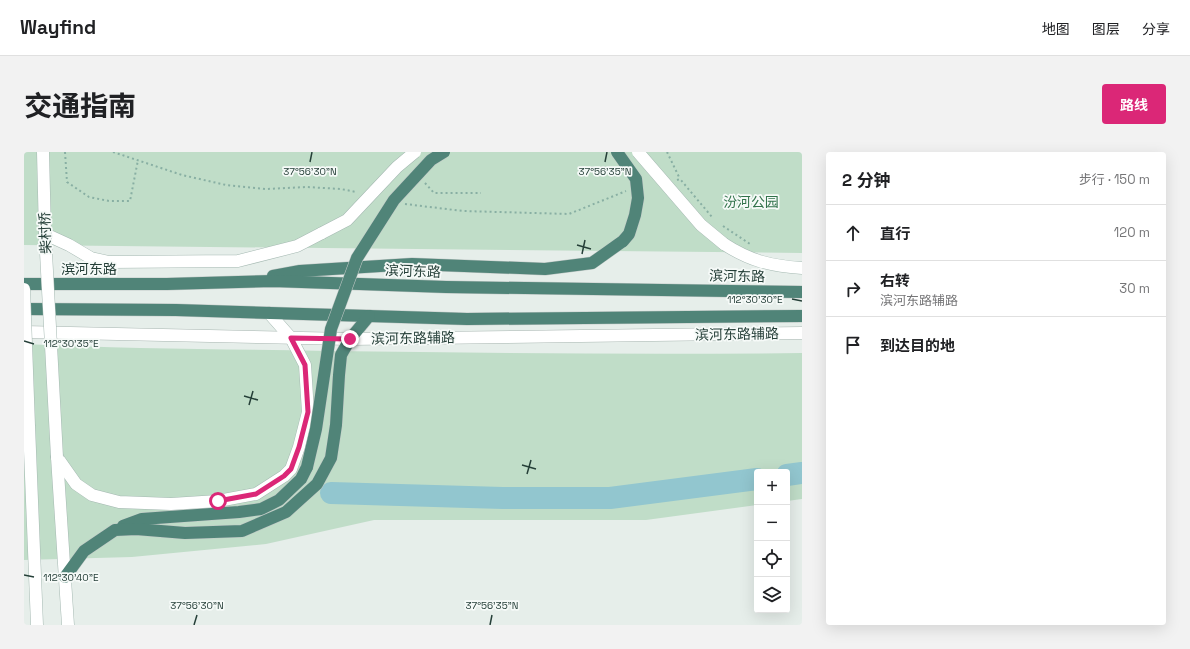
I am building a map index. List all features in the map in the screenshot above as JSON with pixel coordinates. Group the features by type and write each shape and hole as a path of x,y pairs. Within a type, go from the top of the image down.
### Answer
{"highway":[{"path":"65,577 84,551 115,530 142,519 240,512 261,509 279,500 301,479 307,467 316,429 331,329 357,258 394,200 431,160 444,152"},
{"path":"243,282 300,271 412,264 545,269 592,264 623,241 629,234 635,215 638,198 636,179 617,152"},
{"name":"滨河东路","path":"24,284 159,284 273,281 454,287 802,292"},
{"path":"24,309 176,310 467,320 802,316"},
{"path":"115,530 136,529 185,533 242,531 286,512 317,484 331,458 336,425 341,355 350,339 369,316"}],"main road":[{"name":"柴村桥","path":"43,152 44,234 68,625"},
{"path":"44,234 69,245 90,258 108,262 238,261 297,246 347,220 398,167 415,152"},
{"path":"638,152 701,225 735,252 760,262 786,267 802,268"},
{"path":"24,289 27,430 27,553 37,625"},
{"path":"57,457 76,484 92,494 119,502 179,504 218,501 256,494 284,476 291,469 299,447 308,412 305,365 291,338 269,313"},
{"name":"滨河东路辅路","path":"24,332 350,339 802,333"}],"path":[{"path":"66,152 67,182 89,197 109,202 130,201 138,160"},
{"path":"667,152 680,179 716,221"},
{"path":"672,180 680,179"},
{"path":"423,182 434,193 480,193"},
{"path":"721,225 751,244"}],"green space":[{"name":"汾河公园","path":"24,152 802,152 802,253 24,245"},
{"path":"24,344 138,348 329,351 625,354 802,353 802,499 790,501 790,469 754,469 754,505 646,520 374,520 266,544 132,557 24,560"}],"waterway":[{"path":"790,475 802,473"},
{"path":"331,493 503,498 610,498 754,479"}],"route":[{"path":"218,501 256,494 284,476 291,469 299,447 308,412 305,365 291,338 350,339"}]}
